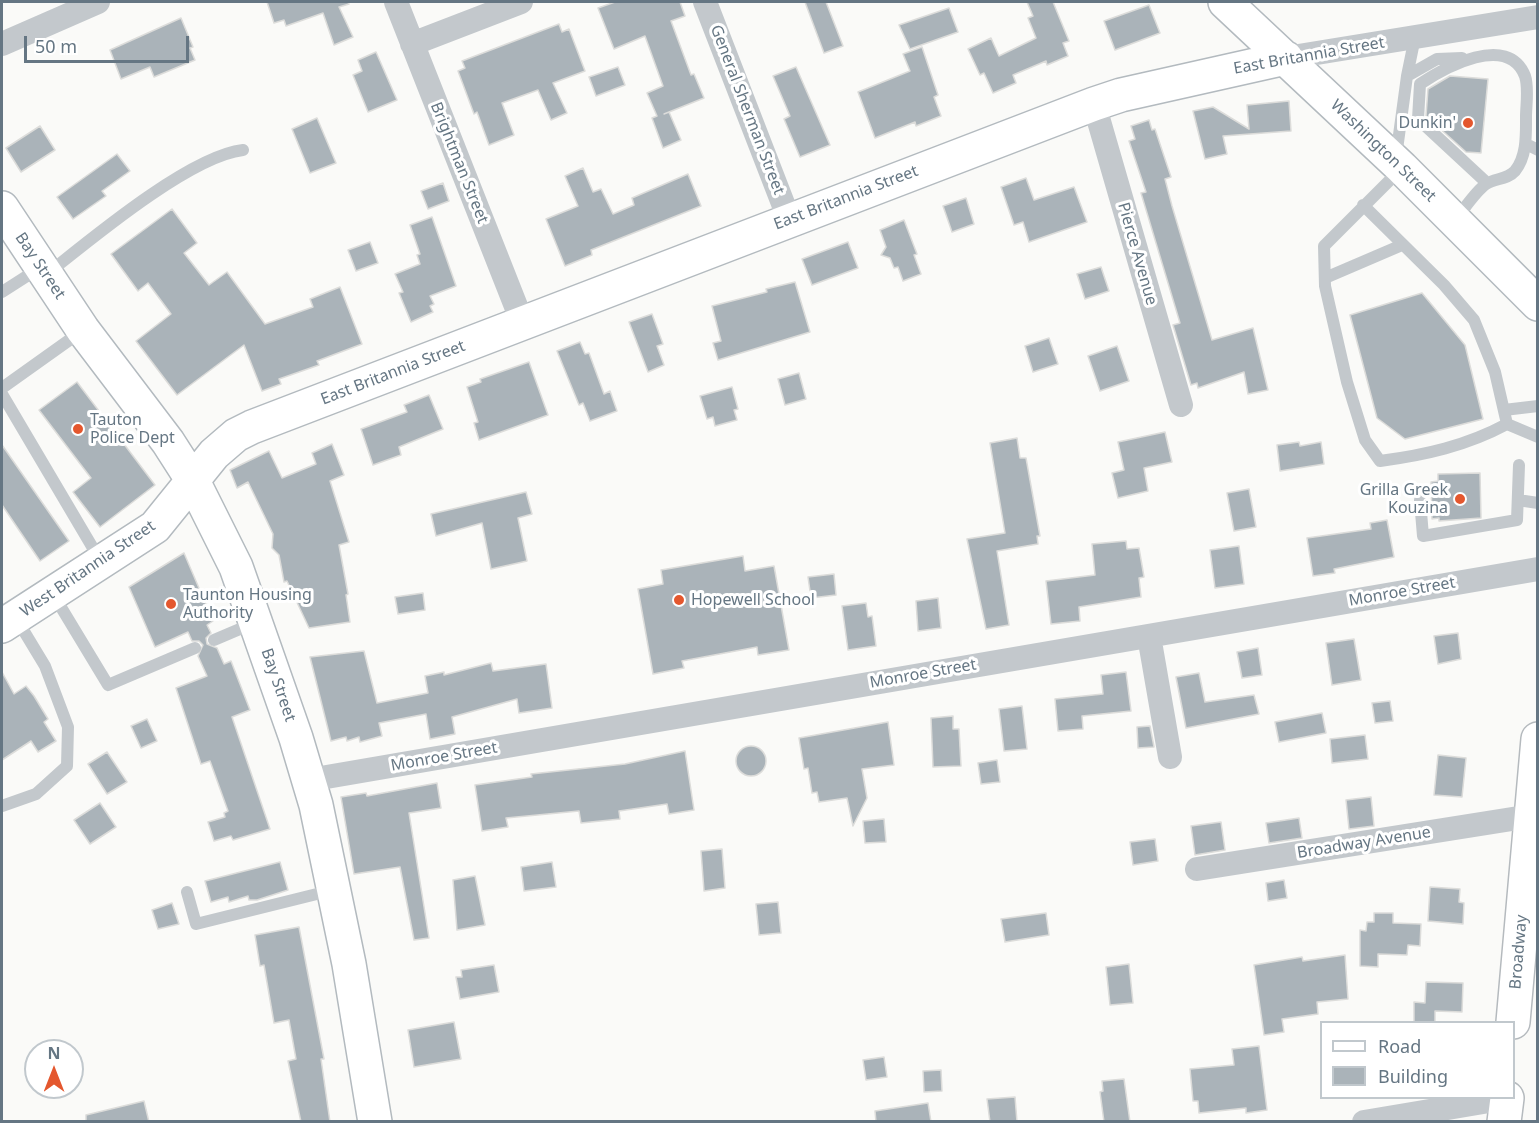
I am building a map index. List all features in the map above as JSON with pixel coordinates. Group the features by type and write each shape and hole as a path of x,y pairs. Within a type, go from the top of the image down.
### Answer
{"street":[{"path":"2,44 98,2"},
{"name":"Brightman Street","path":"396,2 523,324"},
{"path":"412,44 521,2"},
{"name":"General Sherman Street","path":"705,2 789,219"},
{"name":"Washington Street","path":"1225,2 1399,165 1538,304"},
{"name":"East Britannia Street","path":"193,481 214,454 236,435 252,427 523,324 789,219 1094,104 1121,95 1286,58 1538,17"},
{"name":"Pierce Avenue","path":"1094,104 1181,405"},
{"name":"Bay Street","path":"2,208 83,330 168,442 193,481 228,548 257,621 309,780 334,890 375,1122"},
{"name":"West Britannia Street","path":"9,621 154,527 193,481"},
{"name":"Monroe Street","path":"309,780 1538,569"},
{"path":"1149,636 1170,757"},
{"name":"Broadway","path":"1513,1021 1538,739"},
{"name":"Broadway Avenue","path":"1197,869 1534,799"},
{"path":"1364,1122 1501,1099"},
{"path":"1504,1122 1507,1099"}],"lane":[{"path":"1415,37 1407,76 1399,165 1324,246 1325,282 1347,382 1365,440 1380,461 1435,452 1479,439 1507,424 1538,436"},
{"path":"1407,76 1437,59 1496,55 1506,56 1521,69 1526,83 1534,145 1515,171 1503,179 1487,183 1454,221"},
{"path":"1469,58 1439,71 1420,84 1418,119 1487,183"},
{"path":"2,292 44,271 167,185 226,152 243,150"},
{"path":"1363,205 1444,285 1474,320 1495,372 1507,424"},
{"path":"1325,282 1402,245"},
{"path":"2,388 83,330"},
{"path":"2,394 101,563"},
{"path":"1503,410 1538,406"},
{"path":"1420,500 1423,536 1517,520 1519,465"},
{"path":"1518,500 1538,502"},
{"path":"52,593 108,685 195,648"},
{"path":"2,806 36,794 67,766 68,727 45,666 9,621"},
{"path":"214,640 257,621"},
{"path":"187,892 196,924 334,890"}],"building":[{"path":"267,2 348,2 349,4 339,7 353,37 334,45 323,13 286,26 284,20 274,23"},
{"path":"615,2 680,2 685,16 671,21 691,75 694,74 704,98 669,112 681,140 663,148 652,118 657,116 647,93 663,86 645,36 614,49 598,8"},
{"path":"805,2 826,2 843,46 824,53"},
{"path":"1027,2 1053,2 1069,41 1063,43 1068,56 1047,65 1046,61 1013,75 1016,83 993,93 984,73 980,75 968,49 991,38 999,56 1036,38 1028,18 1033,16"},
{"path":"1149,5 1160,33 1115,50 1104,21"},
{"path":"949,8 958,32 910,49 899,25"},
{"path":"181,18 193,47 190,48 195,60 154,77 150,67 121,79 110,50"},
{"path":"559,24 562,32 569,29 585,71 553,83 567,113 551,120 538,90 502,103 514,135 489,145 477,112 474,114 458,71 465,68 462,61"},
{"path":"922,47 938,95 934,97 941,116 916,126 915,122 875,138 858,92 910,71 903,54"},
{"path":"376,52 397,100 368,112 353,75 362,71 358,60"},
{"path":"618,67 625,85 596,96 589,77"},
{"path":"796,67 830,145 800,157 784,119 790,116 773,76"},
{"path":"1450,76 1488,79 1481,153 1466,152 1426,116 1428,89"},
{"path":"1289,101 1291,131 1223,136 1227,154 1205,159 1193,111 1213,107 1249,129 1247,105"},
{"path":"317,118 336,163 310,173 292,129"},
{"path":"1149,120 1152,130 1155,129 1171,177 1165,179 1212,340 1253,328 1268,390 1248,394 1244,372 1198,388 1197,383 1191,385 1173,325 1180,323 1141,193 1146,192 1129,141 1135,139 1131,126"},
{"path":"40,126 55,150 21,172 6,148"},
{"path":"117,154 130,171 102,191 106,196 73,219 57,197"},
{"path":"583,168 593,192 601,189 613,214 634,205 632,198 688,174 701,206 591,250 592,255 565,266 546,219 578,206 565,176"},
{"path":"1026,178 1034,200 1074,187 1087,222 1029,242 1023,222 1014,225 1001,187"},
{"path":"443,183 449,201 428,209 421,191"},
{"path":"966,198 974,224 952,232 943,206"},
{"path":"172,209 197,243 184,253 209,285 227,272 265,324 313,307 310,299 340,287 362,344 317,361 319,365 279,379 281,384 262,391 244,345 177,395 136,341 171,314 148,283 138,291 111,254"},
{"path":"432,217 456,286 430,296 434,304 430,306 433,312 411,322 399,293 403,292 395,274 420,264 417,255 420,254 410,225"},
{"path":"904,220 917,254 914,255 921,274 903,281 898,267 894,268 890,258 881,255 886,247 880,230"},
{"path":"370,242 378,263 356,271 348,250"},
{"path":"848,242 858,268 812,285 802,259"},
{"path":"1101,267 1109,291 1085,299 1077,274"},
{"path":"795,282 810,332 718,360 713,343 721,341 712,306 767,292 766,289"},
{"path":"1422,293 1465,345 1483,419 1405,439 1377,418 1350,315"},
{"path":"652,314 663,344 657,346 664,365 648,372 629,322"},
{"path":"1049,338 1058,364 1033,372 1025,346"},
{"path":"580,342 585,354 589,353 604,394 610,391 617,411 590,421 583,403 579,405 557,351"},
{"path":"1117,346 1129,381 1100,391 1088,356"},
{"path":"529,362 548,415 479,440 474,423 478,422 467,387 481,382 480,379"},
{"path":"799,373 806,399 785,405 778,379"},
{"path":"77,382 155,485 100,527 73,492 91,478 39,410"},
{"path":"732,387 738,409 734,410 737,420 715,426 713,417 707,419 700,396"},
{"path":"429,395 443,429 399,447 401,455 373,465 361,429 407,412 404,405"},
{"path":"1165,432 1172,462 1144,468 1148,491 1118,498 1112,473 1124,470 1118,442"},
{"path":"1017,438 1020,458 1026,458 1040,536 1037,536 1038,544 997,551 1009,625 986,629 967,539 1005,533 990,443"},
{"path":"1299,442 1300,446 1321,442 1324,464 1280,471 1277,445"},
{"path":"332,444 344,475 330,481 349,542 339,545 348,594 346,595 350,622 309,628 287,581 284,582 279,555 272,548 273,534 248,482 237,488 230,470 269,451 282,478 316,464 312,453"},
{"path":"2,445 69,541 40,561 2,505"},
{"path":"1480,473 1481,518 1439,521 1439,518 1432,519 1431,482 1438,481 1438,474"},
{"path":"1249,489 1256,527 1234,531 1227,493"},
{"path":"526,492 532,514 518,518 527,561 491,569 482,523 436,536 431,514"},
{"path":"1387,520 1394,557 1334,569 1335,573 1313,576 1307,538 1371,529 1370,523"},
{"path":"1126,541 1127,549 1139,548 1144,577 1139,578 1141,597 1079,607 1080,621 1051,624 1046,581 1095,575 1092,544"},
{"path":"1239,546 1244,584 1215,588 1210,550"},
{"path":"184,553 213,621 207,625 211,633 206,638 207,644 217,648 224,664 231,661 250,710 232,717 270,829 233,840 231,836 214,841 208,822 225,817 224,813 228,811 210,761 201,764 176,688 207,676 198,656 203,645 199,641 192,641 188,632 155,647 129,587"},
{"path":"743,556 745,571 774,566 789,650 758,655 757,647 682,661 684,668 653,674 638,589 663,584 661,570"},
{"path":"834,574 836,595 811,598 808,577"},
{"path":"423,593 425,610 398,614 395,597"},
{"path":"938,598 941,628 918,631 916,601"},
{"path":"866,603 868,617 872,616 876,646 848,650 842,606"},
{"path":"1458,633 1461,659 1438,664 1434,636"},
{"path":"1354,639 1361,680 1332,685 1326,643"},
{"path":"1258,648 1262,675 1242,678 1237,652"},
{"path":"364,651 377,703 428,693 425,676 444,672 444,675 491,663 493,671 546,664 552,708 519,713 517,699 452,717 455,734 430,739 426,714 379,723 382,736 360,742 359,737 347,741 346,737 331,741 310,657"},
{"path":"2,672 14,694 26,686 34,696 48,719 44,722 56,741 38,752 31,741 2,760"},
{"path":"1126,672 1131,711 1082,716 1083,729 1058,731 1055,699 1103,694 1101,675"},
{"path":"1199,673 1205,702 1254,695 1259,714 1186,728 1176,677"},
{"path":"1390,701 1393,721 1375,723 1372,703"},
{"path":"1022,706 1027,749 1004,751 999,709"},
{"path":"1322,713 1326,733 1279,742 1275,722"},
{"path":"953,716 953,729 959,729 961,766 933,767 931,718"},
{"path":"147,719 157,741 141,748 131,726"},
{"path":"888,722 894,765 862,769 867,798 853,826 847,798 819,802 817,792 812,793 808,768 804,769 799,738"},
{"path":"1150,726 1154,747 1138,748 1137,727"},
{"path":"1365,735 1368,759 1332,763 1330,739"},
{"path":"751,746 762,750 766,761 762,772 751,776 740,772 736,761 740,750"},
{"path":"685,751 694,810 669,814 667,804 619,811 620,819 581,823 579,811 506,818 508,827 482,831 475,785 532,777 531,774 625,764"},
{"path":"107,752 127,782 107,794 88,764"},
{"path":"1438,755 1466,758 1462,797 1434,795"},
{"path":"997,760 1000,782 981,784 978,763"},
{"path":"437,783 441,808 409,813 429,938 414,940 400,867 354,874 341,797 366,793 367,796"},
{"path":"1371,797 1374,826 1349,829 1346,800"},
{"path":"100,803 116,827 90,844 74,820"},
{"path":"1299,818 1302,838 1269,843 1266,823"},
{"path":"884,819 886,842 865,843 863,821"},
{"path":"1221,822 1225,850 1195,855 1191,826"},
{"path":"1155,839 1158,861 1133,865 1130,842"},
{"path":"722,849 725,888 704,891 701,851"},
{"path":"280,862 288,890 257,900 249,900 248,896 229,902 228,897 211,902 205,881"},
{"path":"552,862 556,887 524,891 521,867"},
{"path":"475,876 485,925 457,930 453,880"},
{"path":"1284,880 1287,898 1268,901 1266,883"},
{"path":"1430,887 1460,889 1459,902 1464,903 1463,924 1428,921"},
{"path":"778,902 781,933 759,935 756,904"},
{"path":"172,903 179,924 158,929 152,910"},
{"path":"1046,913 1049,935 1005,942 1001,919"},
{"path":"1374,913 1393,913 1393,923 1421,924 1420,946 1408,945 1407,955 1378,954 1378,967 1360,966 1360,930 1366,931 1367,922 1374,922"},
{"path":"299,927 324,1059 321,1059 330,1122 301,1122 288,1061 296,1059 289,1020 274,1023 264,965 260,966 255,935"},
{"path":"1345,955 1348,999 1317,1002 1318,1014 1282,1019 1284,1032 1264,1035 1254,965 1302,957 1303,961"},
{"path":"1129,964 1133,1003 1110,1005 1106,967"},
{"path":"494,965 499,992 460,999 456,977 462,977 461,970"},
{"path":"1426,982 1463,983 1462,1012 1435,1011 1435,1021 1414,1021 1414,1002 1425,1003"},
{"path":"454,1022 461,1059 414,1067 408,1030"},
{"path":"1259,1046 1267,1110 1246,1113 1246,1108 1199,1113 1198,1101 1193,1101 1190,1069 1234,1065 1232,1049"},
{"path":"884,1057 887,1077 866,1080 863,1060"},
{"path":"941,1070 942,1091 924,1092 923,1071"},
{"path":"1124,1079 1130,1122 1104,1122 1100,1092 1103,1091 1102,1081"},
{"path":"1015,1097 1017,1122 990,1122 987,1099"},
{"path":"144,1101 149,1122 86,1122 86,1115"},
{"path":"928,1103 931,1122 876,1122 875,1111"}],"place":[{"name":"Dunkin'","path":"1468,123"},
{"name":"Tauton Police Dept","path":"78,429"},
{"name":"Grilla Greek Kouzina","path":"1460,499"},
{"name":"Hopewell School","path":"679,600"},
{"name":"Taunton Housing Authority","path":"171,604"}]}
